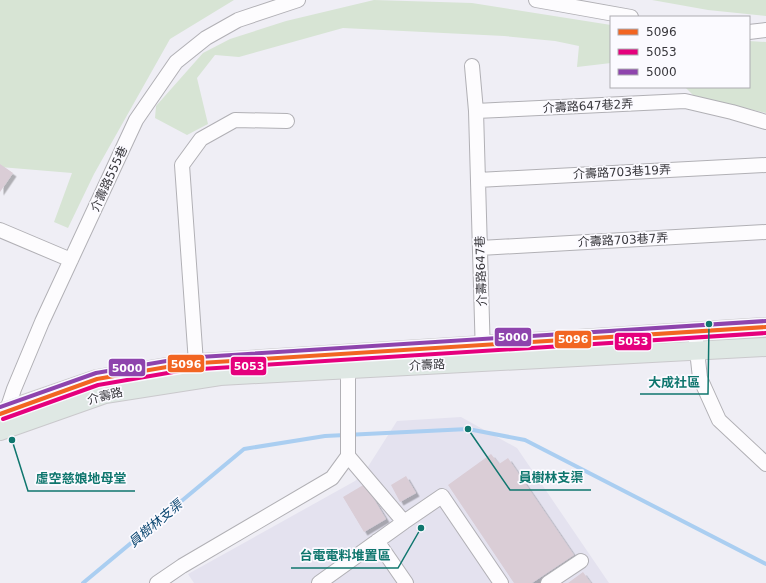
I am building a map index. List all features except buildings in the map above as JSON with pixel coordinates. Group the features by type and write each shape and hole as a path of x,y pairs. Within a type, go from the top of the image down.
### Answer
{"main road":[{"name":"介壽路","path":"483,354 766,326"},
{"name":"介壽路","path":"2,421 97,379 196,363 348,361 483,354 698,351 766,347"},
{"name":"介壽路","path":"2,421 105,394 220,376 348,361"}],"street":[{"name":"介壽路555巷","path":"2,421 42,322 136,120 176,62 206,38 238,20 298,0"},
{"path":"536,0 625,16"},
{"path":"750,32 766,30"},
{"path":"472,66 476,111 478,180"},
{"name":"介壽路647巷2弄","path":"476,111 685,102 732,112 766,122"},
{"path":"196,363 182,164 201,139 235,120 287,121"},
{"name":"介壽路703巷19弄","path":"478,180 766,165"},
{"name":"介壽路647巷","path":"478,180 483,354"},
{"path":"0,230 71,260"},
{"name":"介壽路703巷7弄","path":"480,248 766,232"},
{"path":"695,332 700,378 718,420 766,464"},
{"path":"157,583 182,566 332,478 348,456 348,361"},
{"path":"348,456 404,522"},
{"path":"319,583 442,496 501,583"},
{"path":"377,541 406,583"},
{"path":"548,583 581,561"}],"shaded area":[{"path":"461,417 517,448 609,583 194,583 188,574 355,481 364,473 397,421"}],"green space":[{"path":"0,0 234,0 170,39 94,174 68,228 54,222 72,173 0,167"},
{"path":"374,0 472,3 610,25 610,63 577,67 579,46 555,41 504,36 343,28 239,57 215,55 197,78 208,124 187,135 155,118 156,106 203,53 230,39 286,21"},
{"path":"652,0 766,0 766,16 708,10"},
{"path":"750,41 766,42 766,113 694,96 686,88 750,88"}],"waterway":[{"name":"員樹林支渠","path":"83,583 244,449 325,436 468,429 525,440 766,564"}],"transit line":[{"name":"5000","path":"0,407 96,373 184,358 766,321"},
{"name":"5096","path":"0,414 97,379 184,364 766,327"},
{"name":"5053","path":"3,419 98,385 185,370 766,333"}],"place":[{"name":"大成社區","path":"709,324"},
{"name":"員樹林支渠","path":"468,429"},
{"name":"虛空慈娘地母堂","path":"12,440"},
{"name":"台電電料堆置區","path":"421,528"}]}
